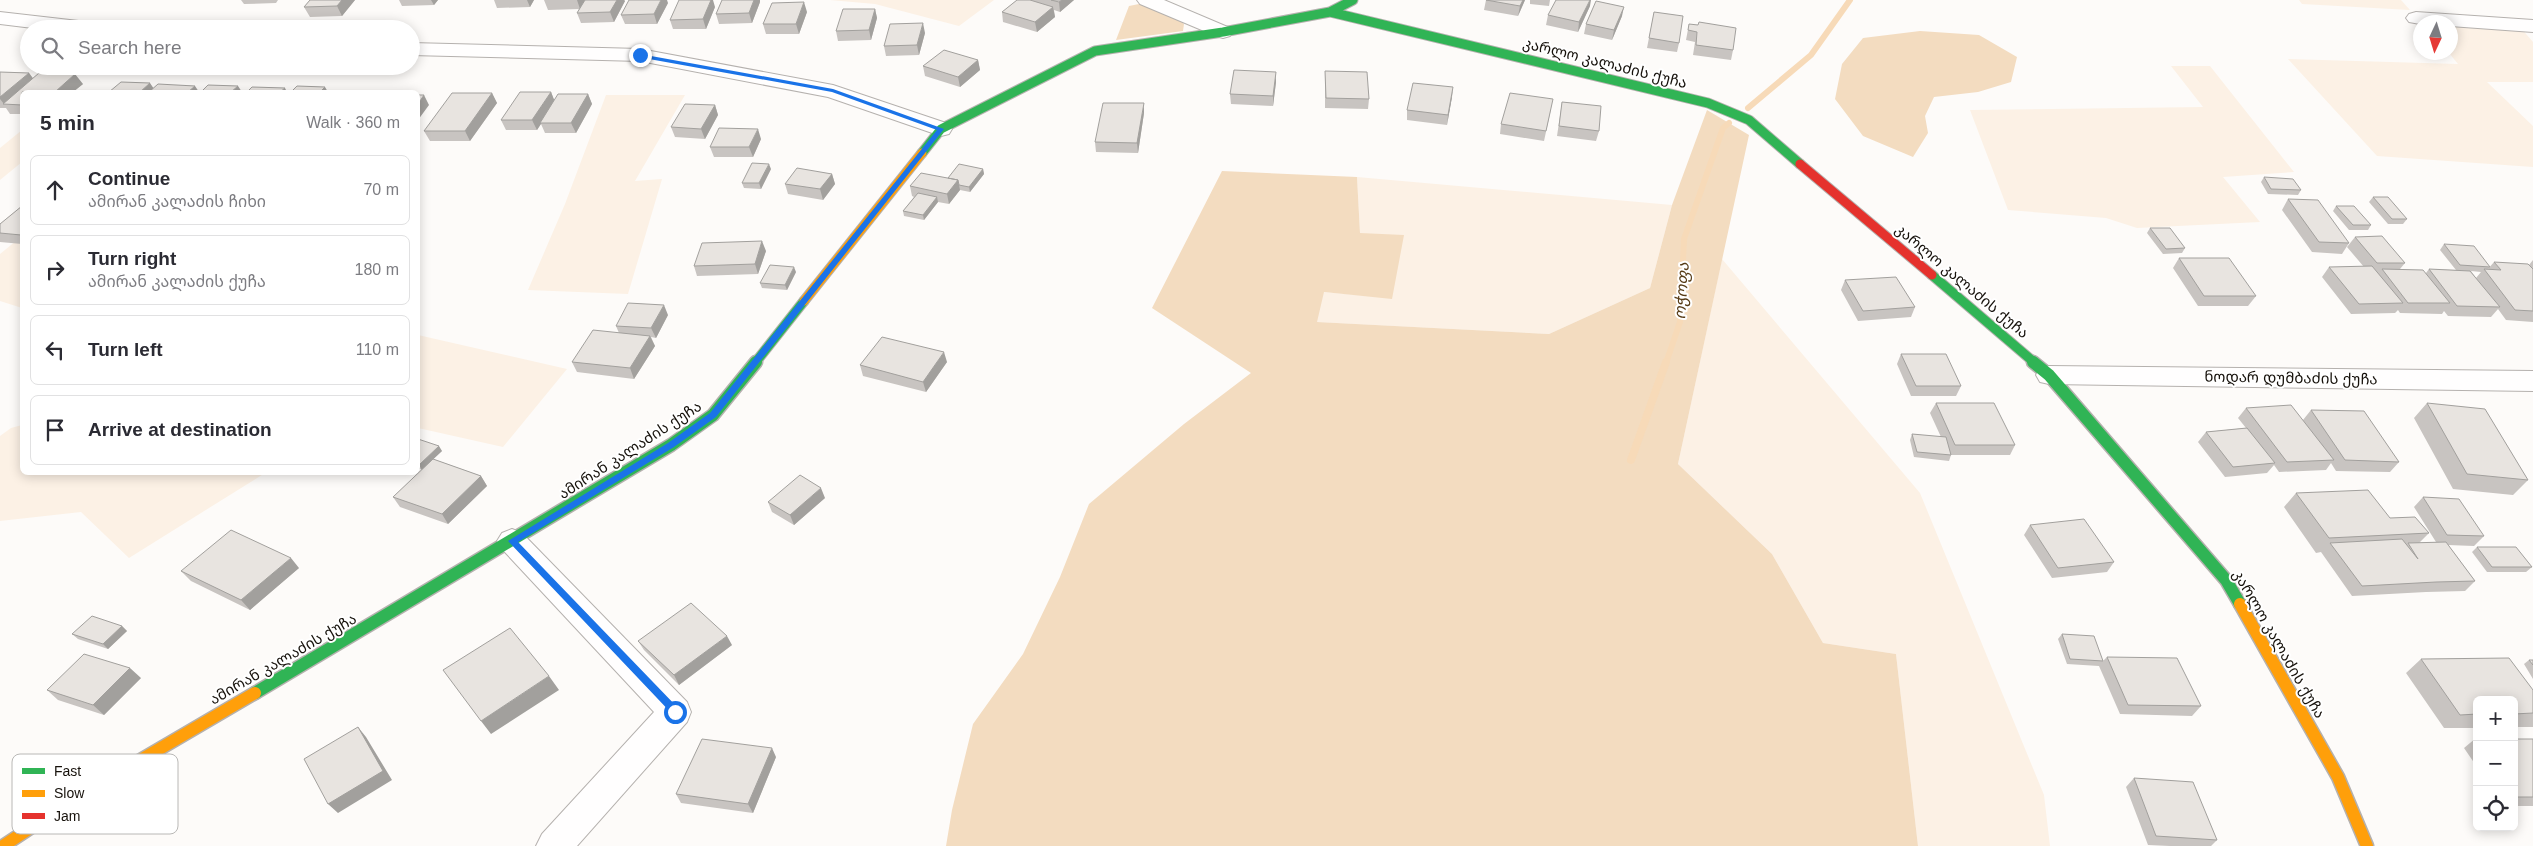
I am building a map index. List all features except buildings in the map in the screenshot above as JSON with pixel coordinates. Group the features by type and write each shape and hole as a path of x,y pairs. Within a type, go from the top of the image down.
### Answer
{"street":[{"path":"1147,0 1223,32"},
{"name":"ამირან კალაძის ქუჩა","path":"150,754 512,541 671,445 713,415 941,129 1095,51 1223,32 1330,12 1353,0"},
{"name":"კარლო კალაძის ქუჩა","path":"1330,12 1708,103 1749,120 2049,375 2226,580 2338,777 2366,846"},
{"path":"0,18 20,20"},
{"path":"2458,21 2533,26"},
{"path":"420,49 640,55 833,90 941,129"},
{"name":"ნოდარ დუმბაძის ქუჩა","path":"2049,375 2533,381"},
{"path":"512,541 675,712 554,846"},
{"name":"ამირან კალაძის ქუჩა","path":"3,846 21,834"}],"shaded area":[{"path":"830,0 994,0 959,26 875,4"},
{"path":"2299,0 2401,0 2410,10 2302,4"},
{"path":"1139,4 1176,17 1184,24 1183,31 1116,40 1129,6"},
{"path":"2458,24 2520,27 2533,42 2533,82 2487,82 2533,126 2533,167 2377,156 2288,59 2458,64 2455,60 2458,60"},
{"path":"1920,31 1979,35 2017,57 2011,82 1978,92 1934,97 1925,116 1928,133 1913,157 1863,136 1835,99 1842,64 1863,38"},
{"path":"2171,66 2210,66 2294,172 2223,177 2260,222 2137,228 2106,218 2008,210 1970,110 2203,107"},
{"path":"606,95 685,95 635,181 662,179 628,294 528,290 565,204"},
{"path":"1707,110 1749,135 1678,464 1772,554 1823,643 1896,654 1918,846 946,846 952,810 973,724 1023,654 1060,577 1089,504 1184,424 1251,373 1152,308 1222,171 1357,177 1360,233 1404,235 1392,299 1324,292 1317,322 1549,334 1650,288 1672,205"},
{"path":"20,132 20,164 0,180 0,148"},
{"path":"1357,177 1672,205 1650,288 1549,334 1316,322 1323,292 1392,298 1360,233"},
{"path":"20,238 20,307 0,301 0,254"},
{"path":"1722,259 1920,493 2044,795 2050,846 1918,846 1896,654 1823,643 1772,554 1678,464"},
{"path":"420,335 567,369 503,447 420,428"},
{"path":"20,426 20,475 262,475 129,558 81,512 0,521 0,436 11,428"}],"waterway":[{"name":"ოჭოფა","path":"1748,108 1811,55 1850,0"},
{"name":"ოჭოფა","path":"1666,363 1680,322 1684,239 1723,128 1729,123"},
{"name":"ოჭოფა","path":"1631,460 1666,362"}],"traffic: fast":[{"path":"922,153 941,129 1095,51 1223,32 1330,12 1353,0"},
{"path":"1330,12 1708,103 1749,120 1800,164"},
{"path":"1932,275 2049,375 2226,580 2240,604"},
{"path":"255,693 671,445 713,415 804,301"}],"traffic: slow":[{"path":"804,301 922,153"},
{"path":"2240,604 2338,777 2367,846"},
{"path":"151,754 255,693"},
{"path":"3,846 21,834"}],"traffic: jam":[{"path":"1800,164 1932,275"}],"route":[{"path":"640,55 833,90 941,129 713,415 671,445 512,541 675,712"}]}
